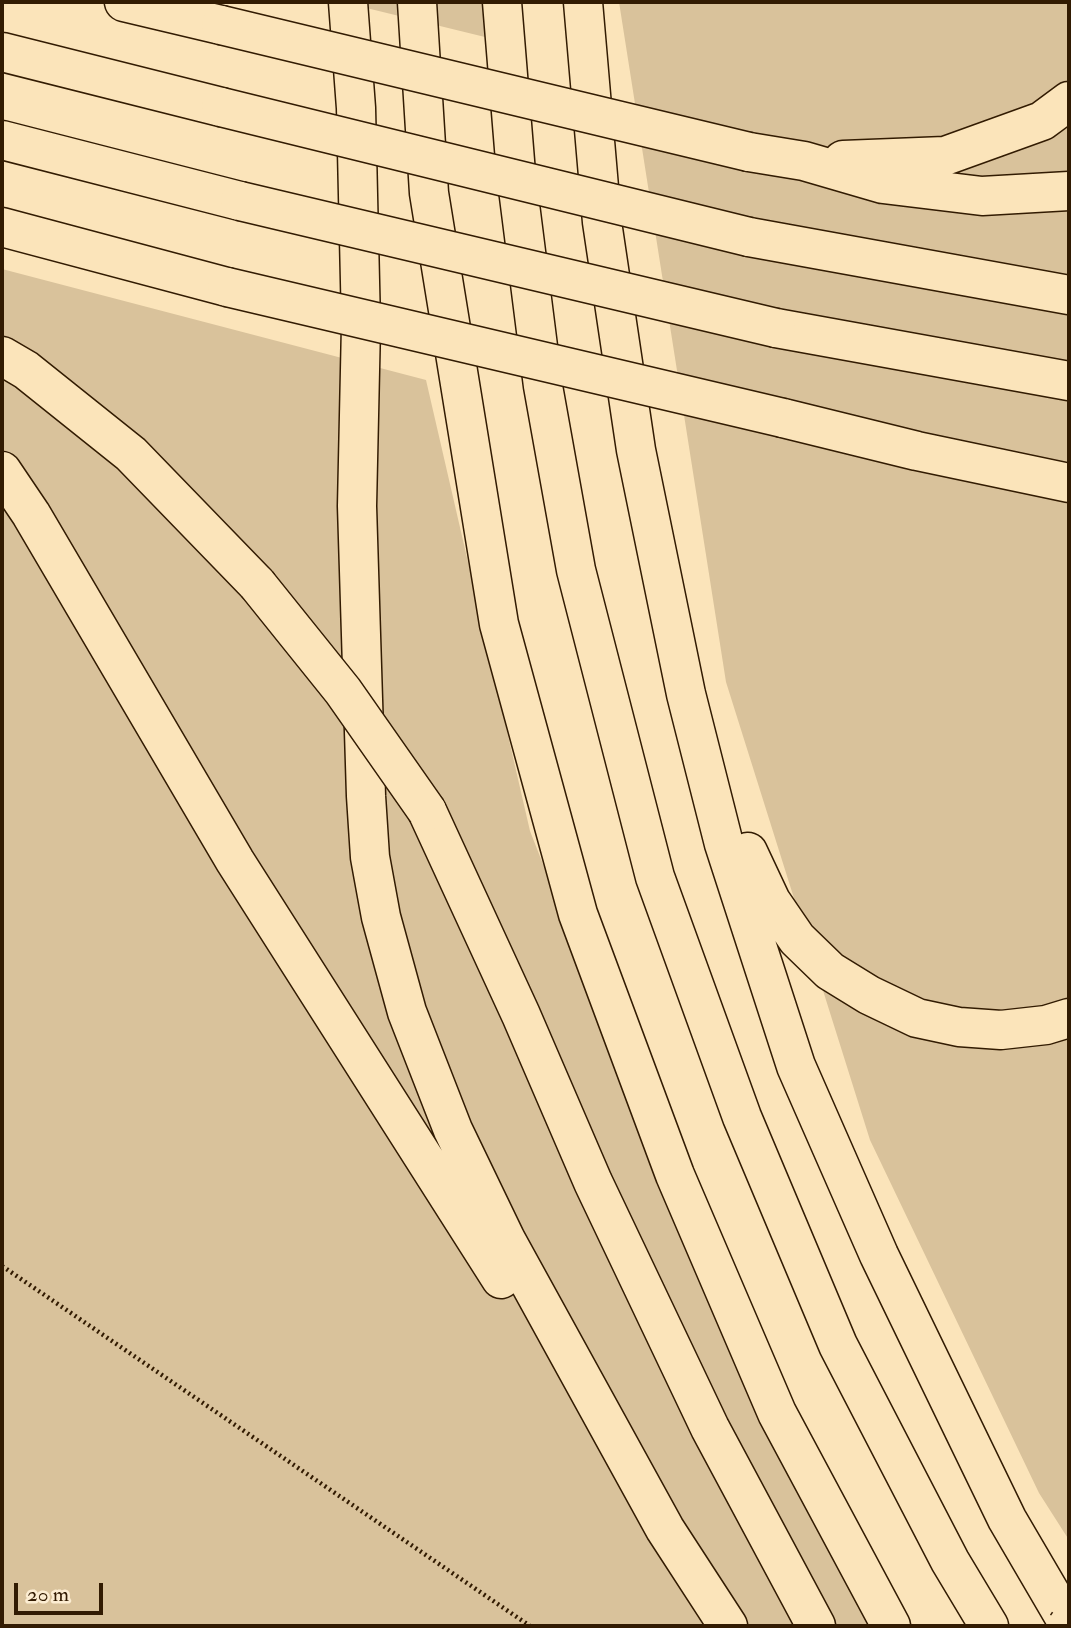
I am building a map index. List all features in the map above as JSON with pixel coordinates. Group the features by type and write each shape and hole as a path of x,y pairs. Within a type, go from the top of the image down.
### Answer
{"highway":[{"path":"124,2 749,152 804,161 883,184 982,196 1069,191"},
{"path":"348,2 356,108 361,325 357,506 366,796 370,857 381,917 407,1012 453,1130 506,1240 665,1529"},
{"path":"417,2 429,193 499,624 579,914 675,1175 777,1413 891,1626"},
{"path":"502,2 516,173 544,386 576,570 655,877 742,1117 838,1345 950,1561 989,1626"},
{"path":"583,2 604,236 636,450 686,694 724,844 796,1066 879,1255 1007,1519 1069,1625"},
{"path":"2,52 749,237 1069,295"},
{"path":"804,161 945,156 1042,121 1069,101"},
{"path":"2,140 240,201 776,328 1069,381"},
{"path":"2,227 227,287 917,451 1069,483"},
{"path":"2,356 26,370 131,454 257,584 343,691 427,811 521,1014 593,1182 704,1415 816,1626"},
{"path":"783,418 1069,464"},
{"path":"2,471 38,526 235,861 564,1379 728,1626"},
{"path":"686,694 733,820 771,901 797,939 830,971 869,995 917,1017 959,1027 1001,1030 1046,1025 1069,1018"}],"path":[{"path":"2,1266 530,1626"}],"shaded area":[{"path":"342,2 486,2 489,38"},
{"path":"619,2 1069,2 1069,1540 1039,1493 870,1140 726,682"},
{"path":"2,269 426,380 530,831 764,1428 871,1626 2,1626"}]}
